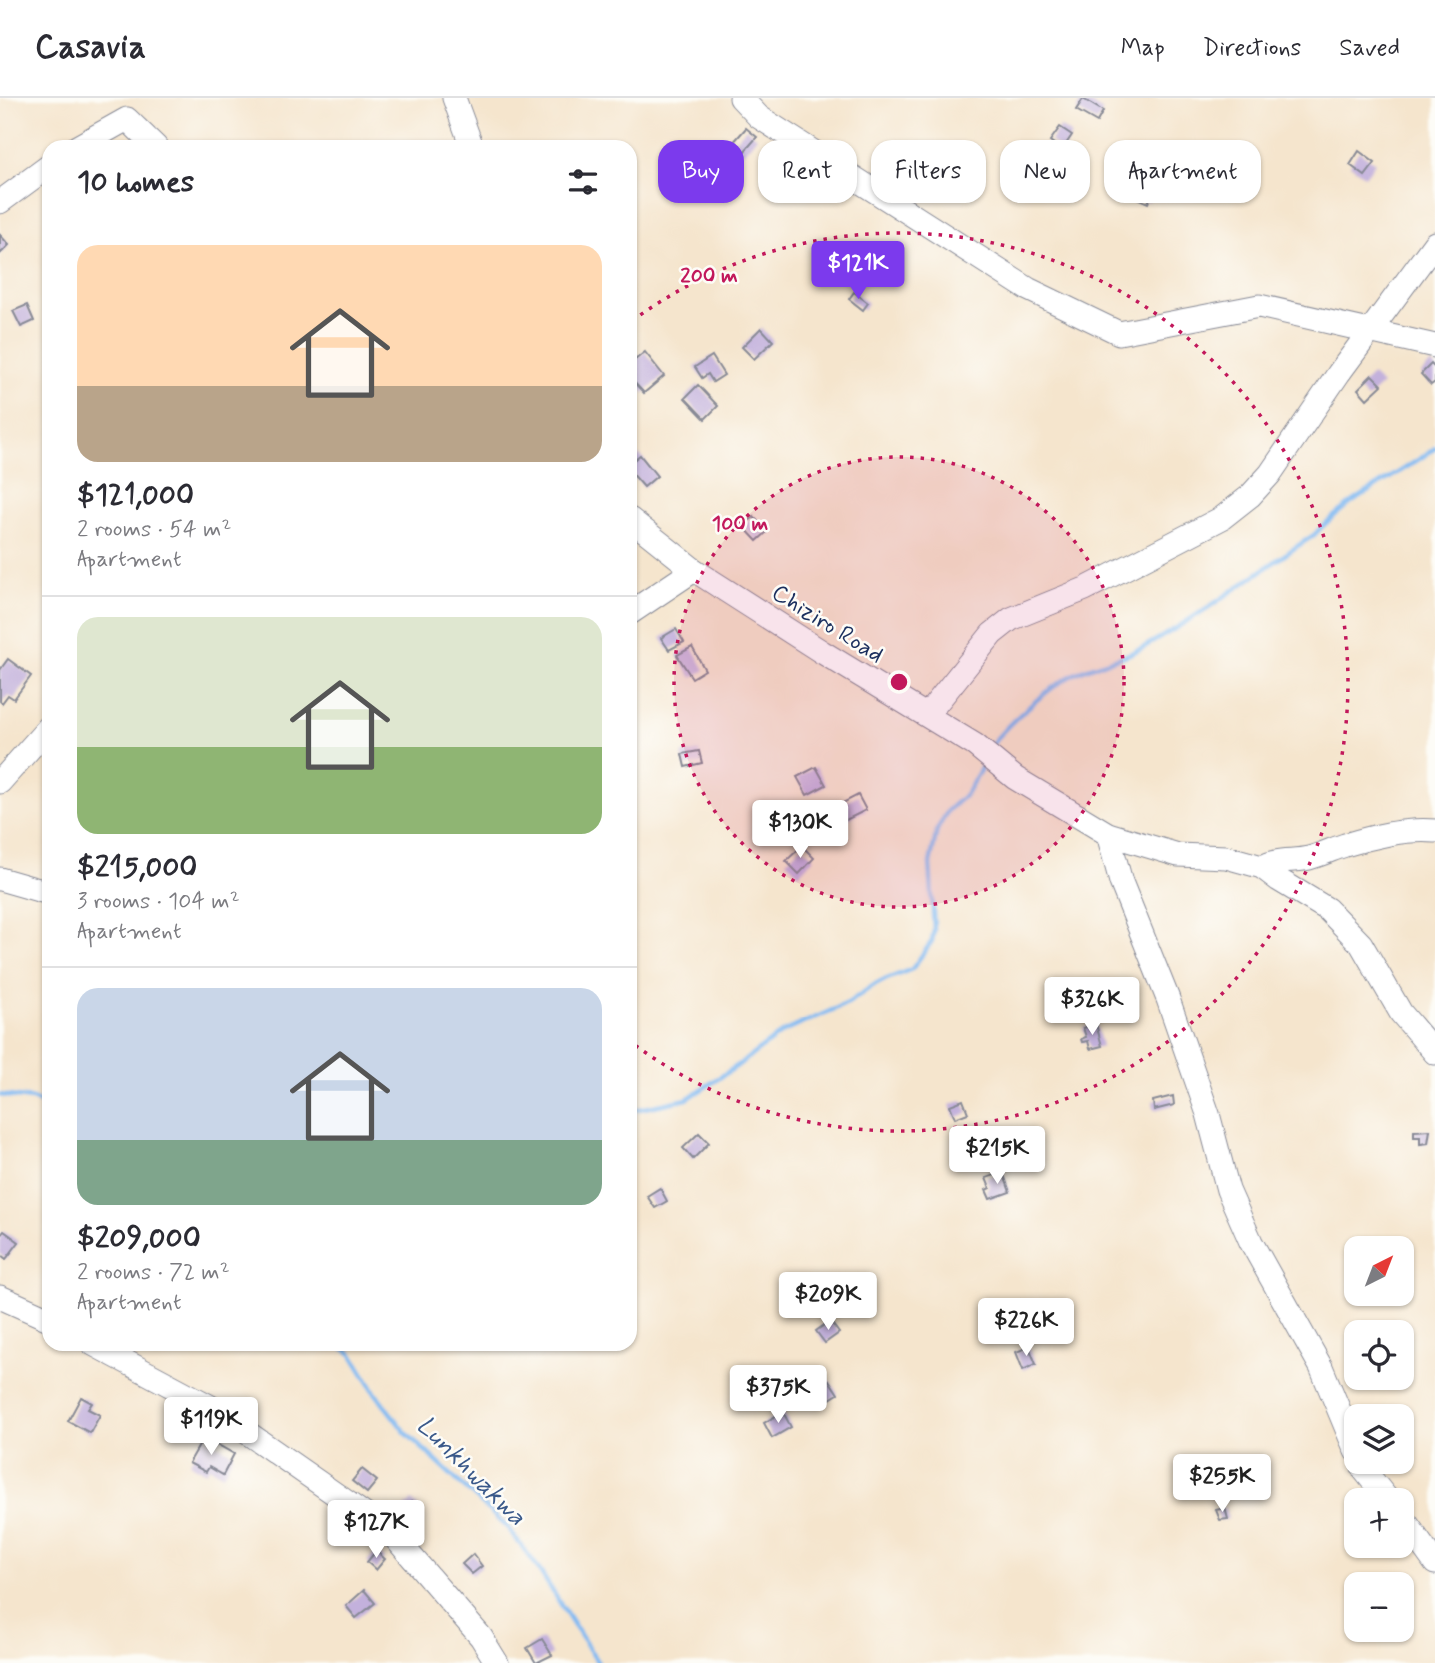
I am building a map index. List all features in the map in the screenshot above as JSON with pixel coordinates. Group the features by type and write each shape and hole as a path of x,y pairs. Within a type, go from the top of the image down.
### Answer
{"street":[{"path":"454,98 469,140"},
{"path":"741,98 759,117 1028,289 1119,333 1259,306 1435,345"},
{"path":"90,140 127,119 149,140"},
{"path":"0,202 42,171"},
{"path":"927,715 992,634 1011,619 1085,589 1222,518 1250,496 1270,474 1369,331 1435,243"},
{"name":"Chiziro Road","path":"637,525 694,570 927,715 975,746 1015,778 1108,834 1178,855 1226,858 1262,867"},
{"path":"637,608 694,570"},
{"path":"0,782 42,735"},
{"path":"1435,831 1393,834 1345,845 1308,858 1274,860 1262,867 1327,908 1361,944 1401,1013 1435,1053"},
{"path":"1108,834 1121,882 1168,999 1208,1114 1228,1190 1251,1242 1321,1367 1344,1422"},
{"path":"0,879 42,891"},
{"path":"0,1297 42,1316"},
{"path":"106,1351 209,1406 391,1533 481,1637 497,1663"},
{"path":"1367,1474 1378,1488"},
{"path":"1414,1534 1435,1563"}],"building":[{"path":"1083,99 1103,111 1097,122 1076,110"},
{"path":"1060,127 1072,135 1069,140 1051,140"},
{"path":"746,128 757,137 744,152 744,140 736,140"},
{"path":"1359,151 1375,163 1365,176 1350,165"},
{"path":"0,235 9,245 0,254"},
{"path":"854,292 868,303 863,310 849,299"},
{"path":"27,305 34,321 21,327 13,311"},
{"path":"761,328 773,341 754,359 742,347"},
{"path":"645,352 664,376 644,393 637,386 637,358"},
{"path":"712,356 724,375 713,382 708,374 702,378 695,367"},
{"path":"1431,364 1435,368 1435,382 1431,385 1421,374"},
{"path":"1372,375 1382,385 1367,399 1358,389"},
{"path":"698,385 718,406 705,419 685,398"},
{"path":"640,455 657,476 644,487 637,479 637,457"},
{"path":"754,517 767,532 757,541 743,526"},
{"path":"676,629 684,642 669,650 661,638"},
{"path":"692,647 705,670 692,678 677,655"},
{"path":"8,659 31,676 14,699 8,695 2,703 0,670"},
{"path":"699,751 702,763 685,767 682,754"},
{"path":"816,767 826,785 807,795 797,777"},
{"path":"858,795 866,810 842,822 835,807"},
{"path":"802,846 814,858 799,874 786,861"},
{"path":"1096,1024 1102,1046 1090,1049 1088,1041 1082,1042 1081,1039 1086,1037 1083,1028"},
{"path":"1173,1096 1174,1105 1154,1110 1153,1101"},
{"path":"963,1100 968,1113 955,1118 950,1105"},
{"path":"1430,1130 1428,1143 1420,1144 1420,1137 1414,1137 1414,1131"},
{"path":"699,1133 709,1143 693,1159 683,1148"},
{"path":"1003,1172 1010,1192 990,1199 986,1190 990,1188 986,1178"},
{"path":"660,1188 667,1201 655,1208 647,1196"},
{"path":"4,1231 19,1242 6,1259 0,1254 0,1236"},
{"path":"1020,1300 1025,1314 1010,1320 1005,1306"},
{"path":"830,1321 839,1333 825,1343 816,1331"},
{"path":"1029,1347 1036,1364 1023,1370 1016,1352"},
{"path":"829,1380 838,1394 822,1404 813,1391"},
{"path":"81,1397 92,1403 88,1409 100,1415 90,1433 68,1421"},
{"path":"783,1412 791,1427 772,1438 764,1423"},
{"path":"204,1437 234,1454 223,1475 209,1467 206,1472 189,1463"},
{"path":"362,1469 377,1481 367,1493 352,1481"},
{"path":"412,1501 422,1511 410,1523 400,1512"},
{"path":"1225,1508 1228,1519 1220,1520 1216,1510"},
{"path":"376,1551 385,1559 376,1570 367,1562"},
{"path":"473,1554 482,1566 472,1574 462,1564"},
{"path":"364,1590 375,1603 356,1618 346,1606"},
{"path":"542,1639 552,1655 536,1663 527,1648"}],"waterway":[{"path":"990,748 1018,716 1057,685 1087,669 1136,651 1188,621 1314,535 1357,499 1435,448"},
{"path":"637,1110 687,1099 783,1032 848,1003 877,983 912,969 932,941 934,930 930,863 937,830 948,810 965,795 985,762"},
{"name":"Lunkhwakwa","path":"0,1095 32,1099 42,1104"},
{"name":"Lunkhwakwa","path":"348,1351 405,1432 507,1527 536,1565 598,1663"}]}
